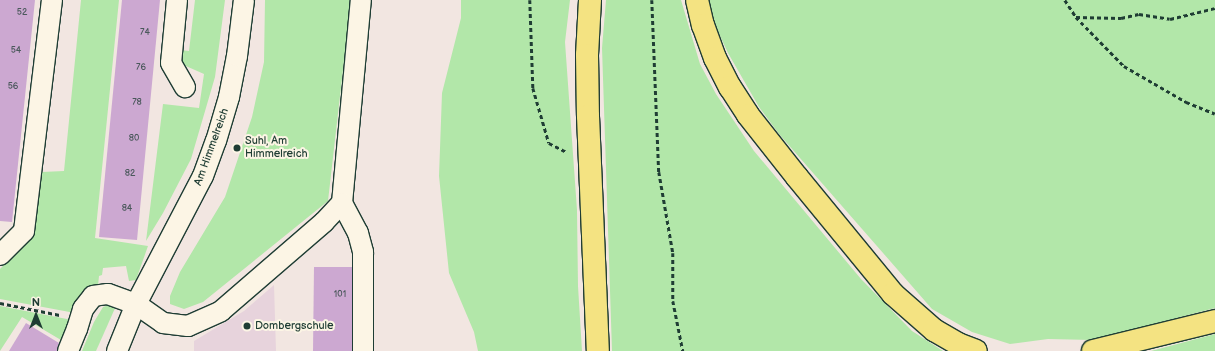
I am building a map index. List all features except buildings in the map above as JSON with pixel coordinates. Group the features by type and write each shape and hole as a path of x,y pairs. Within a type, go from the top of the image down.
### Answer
{"main road":[{"path":"590,0 587,55 598,351"},
{"path":"697,0 703,26 715,58 730,87 748,115 797,177 893,294 934,330 958,344 976,351"},
{"path":"1093,351 1215,321"}],"street":[{"path":"0,255 24,231 52,0"},
{"path":"177,0 171,63 185,87"},
{"name":"Am Himmelreich","path":"117,351 136,304 203,176 216,141 231,90 238,56 244,0"},
{"path":"361,0 342,203 358,233 363,252 363,351"},
{"path":"68,351 80,319 82,309 93,296 108,294 136,304 163,323 188,326 221,311 324,222 342,203"}],"path":[{"path":"530,0 533,88 549,143 591,163"},
{"path":"652,0 659,172 672,253 673,301 683,351"},
{"path":"1065,0 1076,17 1124,66 1186,102 1215,114"},
{"path":"1076,17 1122,18 1139,14 1170,19 1215,8"},
{"path":"0,303 80,319"}],"shaded area":[{"name":"Dombergschule","path":"274,285 276,351 194,351 194,341 244,311"}],"green space":[{"path":"81,0 119,0 95,238 148,246 136,280 129,281 126,266 103,268 102,275 99,276 98,286 75,313 0,299 0,269 15,253 36,213 42,172 64,171"},
{"path":"195,0 225,0 215,77 191,159 163,213 146,241 163,104 199,108 204,74 179,63 181,50 189,51"},
{"path":"265,0 351,0 328,201 203,302 184,309 170,304 170,296 180,272 225,197 252,117 264,62"},
{"path":"461,0 570,0 565,42 577,210 578,286 582,351 478,351 474,332 449,273 439,176 442,93 461,18"},
{"path":"606,0 681,0 700,64 716,94 754,151 861,279 912,331 943,351 612,351 602,48"},
{"path":"709,0 1215,0 1215,308 1093,340 1048,339 1010,344 972,332 932,309 779,134 759,107 728,53 714,23"},
{"path":"112,304 116,306 96,351 82,351 94,322 103,307"},
{"path":"0,306 72,320 61,340 22,317 0,351"},
{"path":"1215,334 1215,351 1151,351"}],"place":[{"name":"Suhl, Am Himmelreich","path":"237,148"},
{"name":"Dombergschule","path":"247,326"}]}
